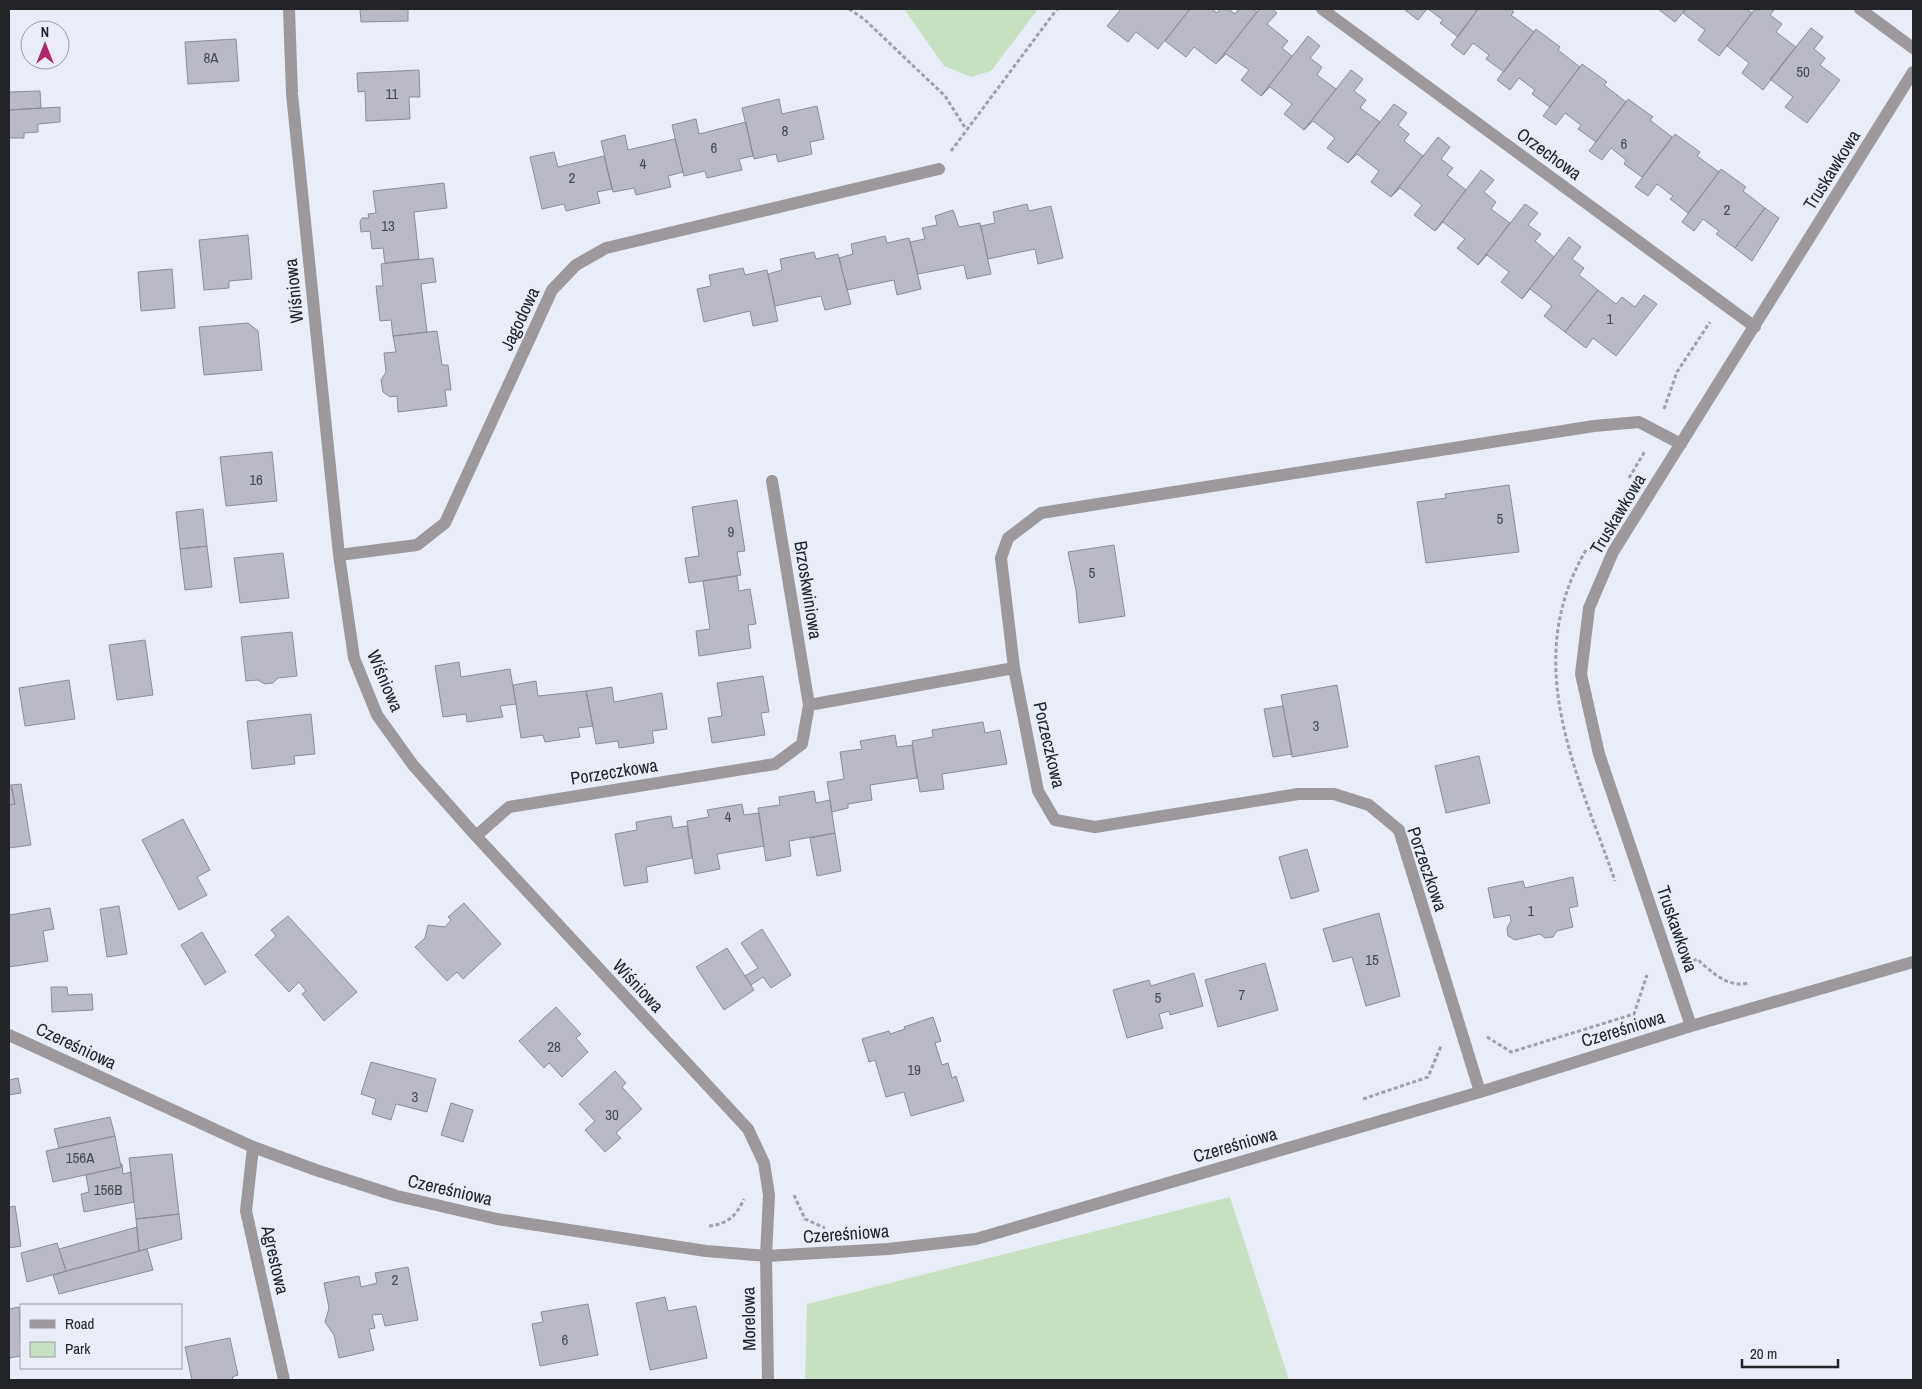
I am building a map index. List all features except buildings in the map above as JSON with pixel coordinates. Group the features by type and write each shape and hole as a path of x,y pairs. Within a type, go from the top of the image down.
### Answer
{"street":[{"name":"Wiśniowa","path":"289,9 292,94 339,555 354,658 377,715 413,765 476,836 748,1129 764,1163 769,1195 766,1256"},
{"name":"Orzechowa","path":"1322,9 1755,326"},
{"path":"1860,9 1913,48"},
{"name":"Truskawkowa","path":"1691,1026 1599,754 1581,674 1589,608 1613,552 1913,72"},
{"name":"Jagodowa","path":"339,555 417,545 445,523 552,290 576,265 606,248 939,169"},
{"name":"Porzeczkowa","path":"1480,1092 1399,830 1369,805 1334,794 1298,794 1095,827 1056,820 1038,791 1014,668 1000,558 1008,538 1042,513 1594,426 1639,422 1681,444"},
{"name":"Brzoskwiniowa","path":"772,481 809,705"},
{"path":"809,705 1014,668"},
{"name":"Porzeczkowa","path":"476,836 509,807 775,764 802,744 809,705"},
{"name":"Czereśniowa","path":"9,1035 253,1147 397,1196 497,1219 706,1251 766,1256 888,1249 976,1239 1480,1092 1691,1026 1913,962"},
{"name":"Agrestowa","path":"253,1147 246,1211 284,1380"},
{"name":"Morelowa","path":"766,1256 768,1380"}],"path":[{"path":"849,9 864,19 945,96 966,130"},
{"path":"939,169 1057,9"},
{"path":"1628,480 1655,429 1677,372 1723,303"},
{"path":"1588,548 1568,590 1559,620 1555,646 1555,680 1559,710 1567,742 1615,882"},
{"path":"1648,976 1697,959 1719,979 1741,985 1750,983"},
{"path":"1354,1103 1428,1077 1443,1043 1479,1031 1511,1052 1634,1014 1648,976 1644,967"},
{"path":"705,1226 722,1225 736,1214 746,1197 793,1194 805,1219 822,1228 832,1228"}],"green space":[{"path":"904,9 1038,9 991,71 971,77 944,66"},
{"path":"1230,1197 1289,1380 805,1380 807,1304"}]}
